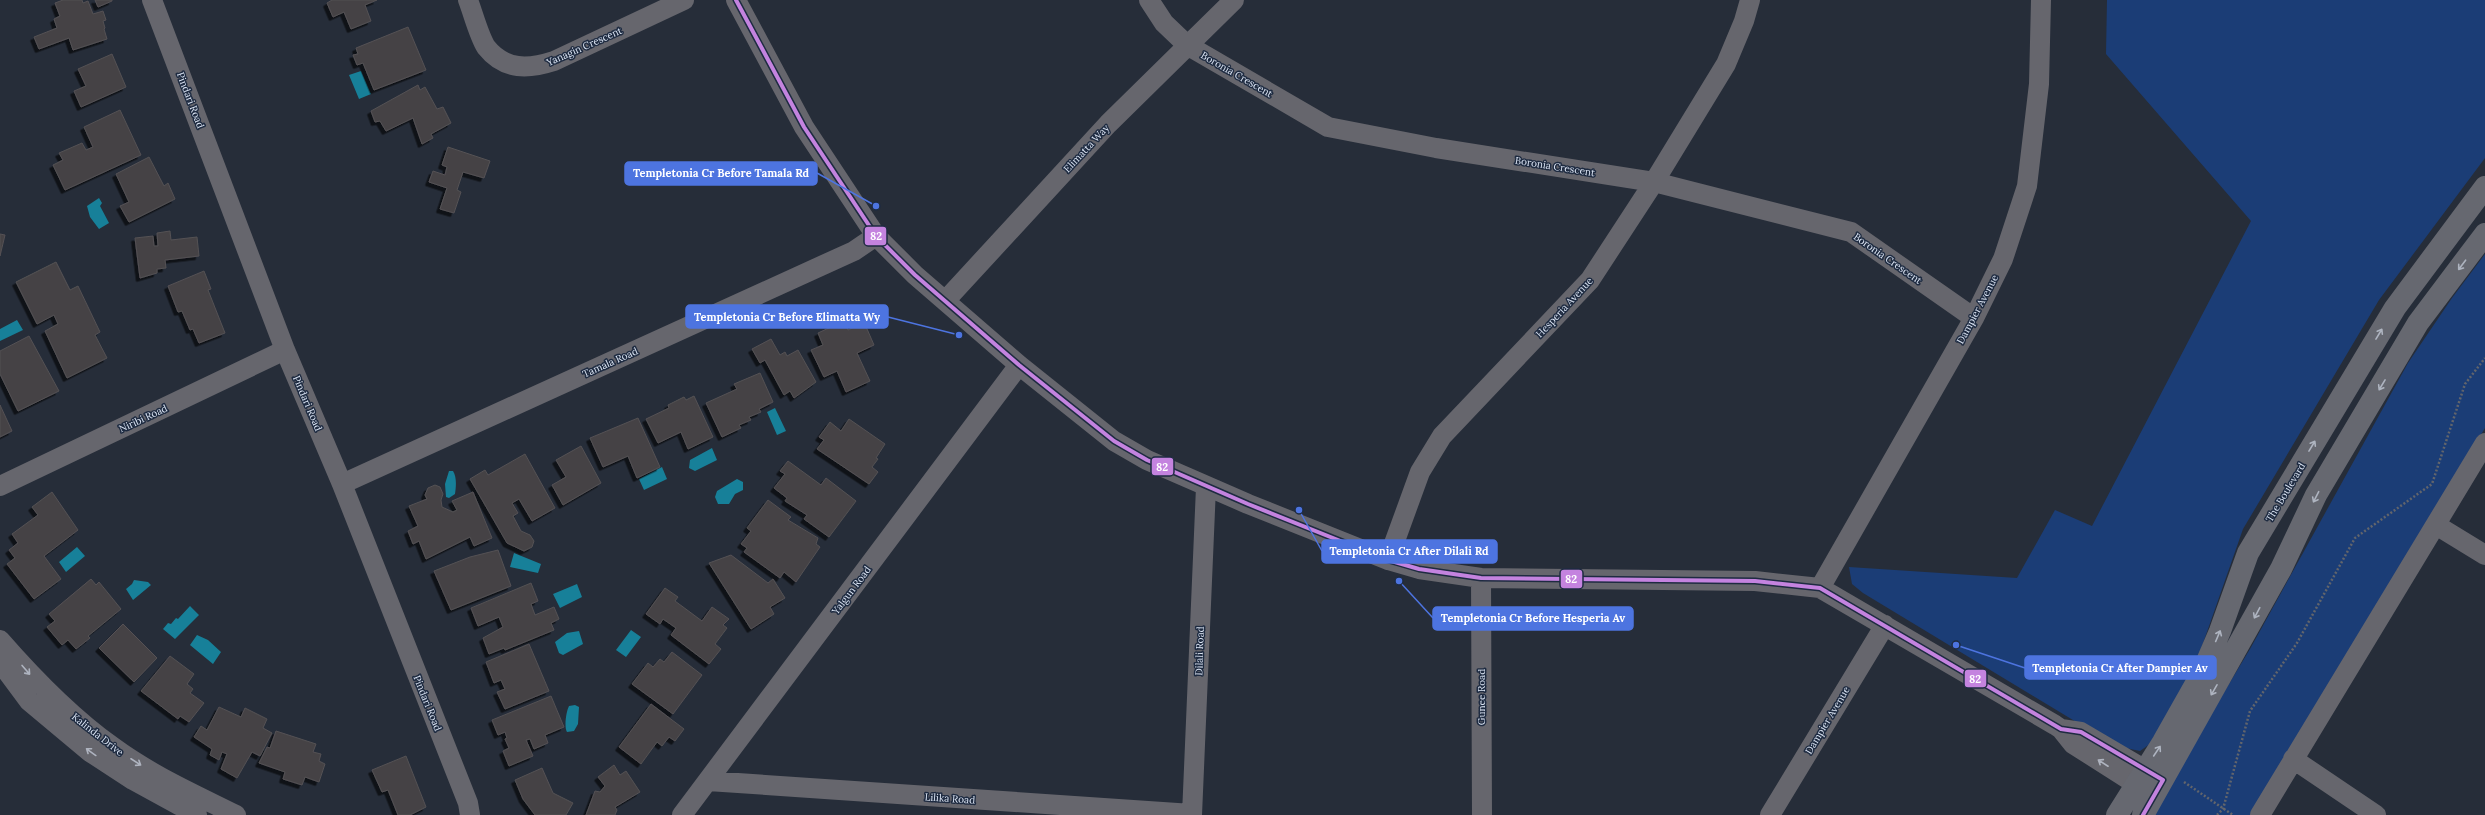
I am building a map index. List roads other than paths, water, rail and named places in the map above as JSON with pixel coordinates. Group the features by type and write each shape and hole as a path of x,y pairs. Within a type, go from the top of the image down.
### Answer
{"main road":[{"name":"The Boulevard","path":"2143,815 2153,780 2220,631 2248,553 2395,308 2485,187"},
{"name":"The Boulevard","path":"2117,815 2153,780 2274,582 2320,488 2418,323 2485,234"}],"street":[{"name":"Pindari Road","path":"152,0 285,350 342,484 473,811"},
{"name":"Yanagin Crescent","path":"468,0 486,46 501,59 517,66 533,68 554,61 684,0"},
{"path":"736,0 804,127 876,236 945,301 1019,365 1114,441 1147,460 1206,487 1388,560 1419,569 1481,578 1755,582 1820,588 2061,729 2073,744 2153,780"},
{"name":"Boronia Crescent","path":"1150,0 1164,23 1187,45 1328,127 1436,148 1654,182 1851,232 1974,318"},
{"name":"Elimatta Way","path":"945,301 1108,124 1234,0"},
{"name":"Hesperia Avenue","path":"1388,560 1420,472 1442,436 1590,280 1654,182 1726,64 1744,21 1750,0"},
{"name":"Dampier Avenue","path":"1820,588 1974,318 2003,259 2027,186 2038,84 2041,0"},
{"name":"Tamala Road","path":"342,484 854,251 876,236"},
{"name":"Niribi Road","path":"0,486 285,350"},
{"name":"Yalgun Road","path":"682,815 1019,365"},
{"path":"2260,815 2485,443"},
{"name":"Dilali Road","path":"1192,815 1206,487"},
{"path":"2436,525 2485,555"},
{"name":"Gunee Road","path":"1481,578 1482,815"},
{"name":"Dampier Avenue","path":"1770,815 1885,625"},
{"name":"Kalinda Drive","path":"0,640 40,686 113,747 159,777 236,815"},
{"name":"Kalinda Drive","path":"0,662 29,701 90,752 133,780 197,815"},
{"path":"2293,759 2376,815"},
{"name":"Lilika Road","path":"708,781 1192,815"}],"place":[{"name":"Templetonia Cr Before Tamala Rd","path":"876,206"},
{"name":"Templetonia Cr Before Elimatta Wy","path":"959,335"},
{"name":"Templetonia Cr After Dilali Rd","path":"1299,510"},
{"name":"Templetonia Cr Before Hesperia Av","path":"1399,581"},
{"name":"Templetonia Cr After Dampier Av","path":"1956,645"}]}
